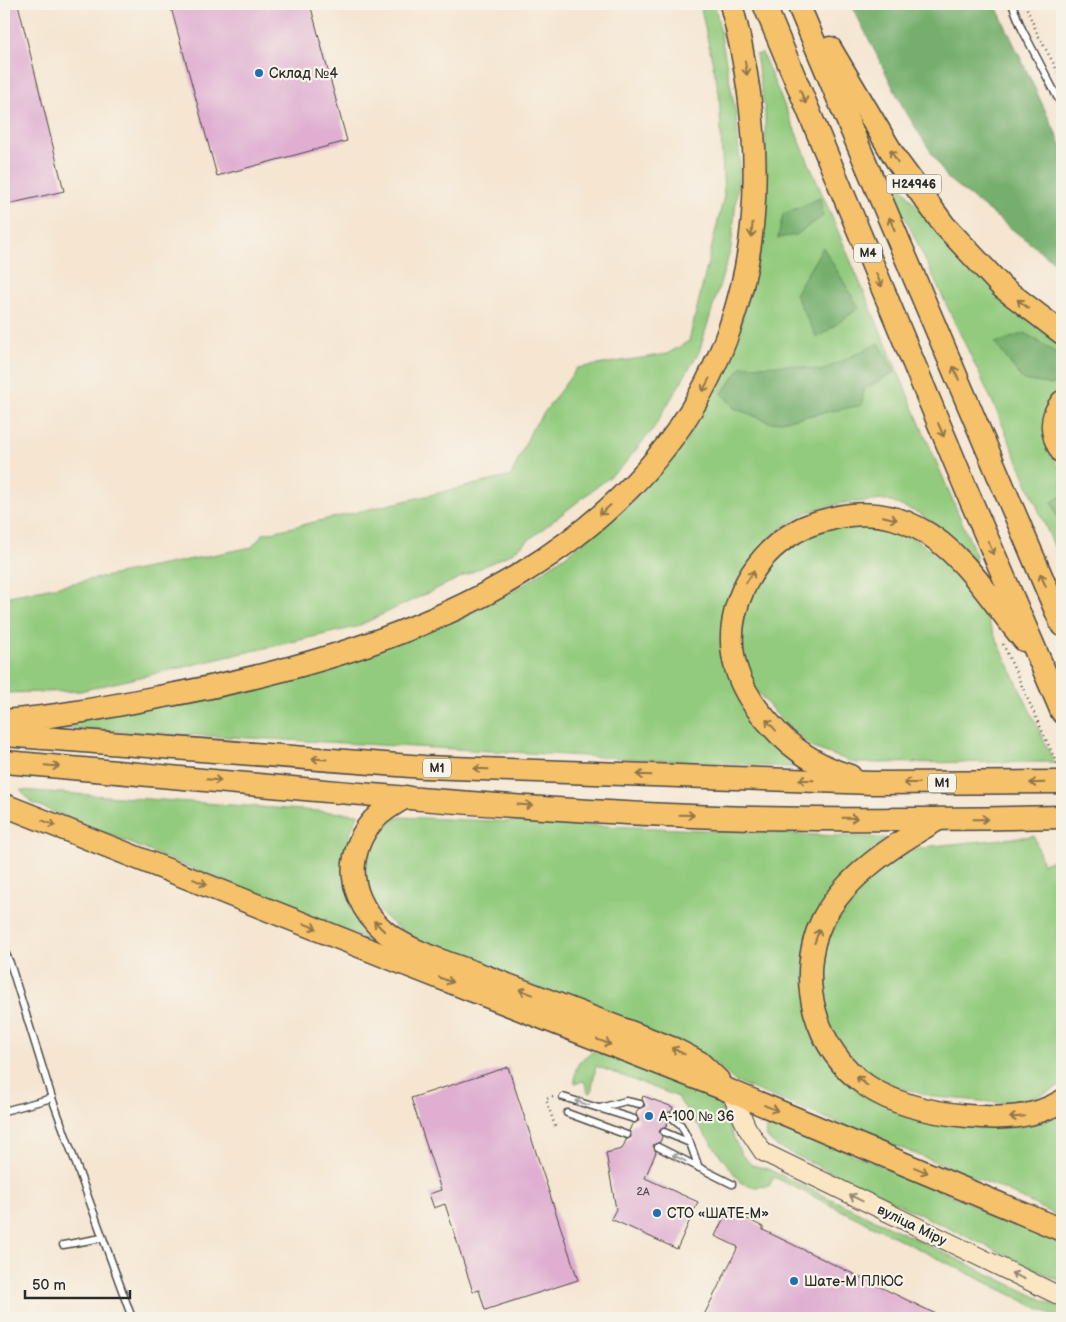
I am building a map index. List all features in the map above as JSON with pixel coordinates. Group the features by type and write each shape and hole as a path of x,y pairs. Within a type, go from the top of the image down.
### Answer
{"highway":[{"path":"4,721 56,715 204,689 287,669 378,640 460,606 523,573 577,534 644,474 679,430 710,376 733,316 751,243 756,156 744,50 732,4"},
{"name":"М4","path":"764,4 972,503 1062,712"},
{"name":"М4","path":"798,4 1062,625"},
{"name":"Н24946","path":"804,4 897,161 944,225 1002,287 1062,333"},
{"path":"1062,402 1057,408 1052,424 1056,442 1062,452"},
{"path":"872,782 813,762 793,747 758,711 736,668 732,646 733,625 738,602 746,582 775,547 795,532 839,517 860,514 885,516 904,521 919,528 951,551 1039,657"},
{"name":"М1","path":"4,735 424,767 872,782 1012,784 1062,782"},
{"path":"4,762 406,797 669,815 937,820 1062,817"},
{"path":"406,797 386,808 372,820 358,844 354,861 353,877 357,894 370,917 385,932 404,944 442,961 674,1049 699,1062 730,1091"},
{"path":"4,805 402,964 730,1091 1062,1230"},
{"path":"937,820 905,838 866,868 835,902 823,920 815,940 810,965 810,988 817,1019 828,1043 847,1068 866,1086 892,1099 922,1108 996,1119 1028,1115 1062,1101"}],"street":[{"name":"вуліца Міру","path":"730,1091 748,1128 763,1152 1062,1298"}],"lane":[{"path":"1012,4 1022,29 1062,106"},
{"path":"4,950 10,963 52,1098 132,1318"},
{"path":"563,1097 634,1119"},
{"path":"4,1111 52,1098"},
{"path":"599,1108 626,1101 640,1104"},
{"path":"567,1113 628,1135"},
{"path":"670,1116 681,1125 699,1168"},
{"path":"664,1132 690,1143"},
{"path":"658,1148 732,1184"},
{"path":"63,1245 102,1238"}],"path":[{"path":"1025,4 1037,33 1062,79"}],"green space":[{"path":"700,4 715,4 736,115 740,164 731,248 699,352 653,429 621,468 512,553 356,627 80,691 4,693 4,597 252,547 263,534 511,476 532,429 577,368 667,354 689,341 724,196 719,93"},
{"path":"851,4 995,4 1062,146 1062,261 1054,262 948,179 904,109"},
{"path":"762,53 976,555 975,563 945,531 919,513 886,500 843,503 808,512 772,535 725,652 806,768 63,728 48,722 460,619 522,586 575,549 621,511 663,469 686,441 735,345 759,256 766,186 765,112 756,55"},
{"path":"866,135 912,201 957,254 1062,343 1062,391 1044,429 1056,463 1062,470 1062,565 994,405"},
{"path":"820,198 823,216 796,235 778,238 783,214"},
{"path":"823,247 859,308 817,338 795,294"},
{"path":"1025,333 1058,354 1062,360 1062,378 1052,385 1023,380 995,343"},
{"path":"879,343 895,372 864,389 862,405 772,423 734,408 722,393 742,366 792,365 821,371"},
{"path":"1062,495 1062,530 1052,502"},
{"path":"848,524 886,527 918,541 948,564 988,621 1054,762 855,763 813,748 783,722 755,689 743,654 740,622 752,585 781,553 814,533"},
{"path":"20,790 359,814 351,830 346,857 351,904 363,926 379,945 32,803"},
{"path":"400,817 887,838 860,862 819,908 818,1042 940,1123 980,1128 1018,1127 1062,1115 1062,1218 1003,1189 736,1082 705,1055 415,939 393,924 378,910 370,896 366,877 366,855 370,836 381,825"},
{"path":"1034,836 1043,864 1056,859 1062,849 1062,1085 1031,1099 1002,1103 936,1097 896,1087 870,1075 852,1058 825,1016 817,963 837,910 882,867 903,853 932,846"},
{"path":"591,1052 602,1053 716,1097 741,1154 752,1165 768,1169 1062,1309 1062,1318 1058,1318 774,1177 769,1186 756,1187 741,1183 676,1096 596,1066 591,1093 588,1092 584,1081 575,1083 576,1068"},
{"path":"775,1122 923,1183 1062,1244 1062,1282 776,1146 767,1138 766,1129"}],"building":[{"path":"4,4 18,4 64,191 4,205"},
{"name":"Склад №4","path":"170,4 310,4 347,141 217,176"},
{"path":"508,1067 578,1280 485,1310 479,1290 473,1292 445,1204 434,1208 429,1194 441,1190 411,1098"},
{"path":"643,1096 673,1107 672,1111 665,1115 668,1121 666,1127 659,1131 662,1137 660,1142 653,1145 656,1152 645,1178 698,1202 677,1249 611,1219 616,1209 606,1153 622,1149 626,1140 631,1137 629,1131 632,1124 639,1121 636,1114 638,1109 645,1106 642,1099"},
{"name":"Шате-М ПЛЮС","path":"728,1209 763,1227 763,1230 944,1318 711,1318 704,1315 738,1247 715,1236"}],"place":[{"name":"Склад №4","path":"259,73"},
{"name":"А-100 № 36","path":"649,1116"},
{"name":"СТО «ШАТЕ-М»","path":"657,1213"},
{"name":"Шате-М ПЛЮС","path":"794,1281"}]}
